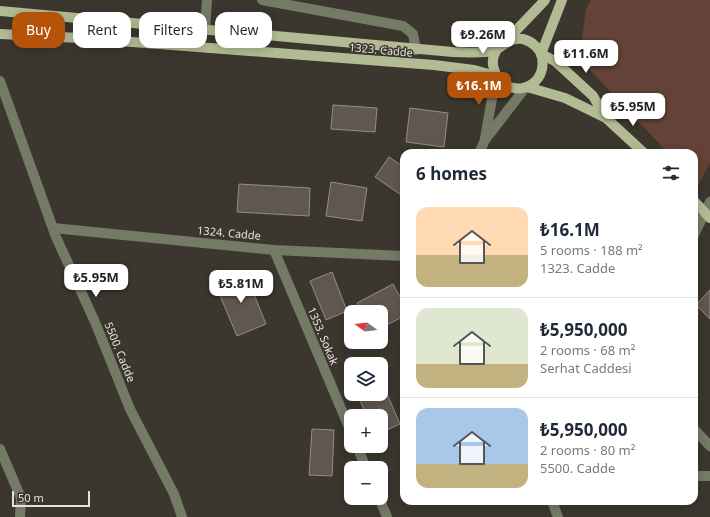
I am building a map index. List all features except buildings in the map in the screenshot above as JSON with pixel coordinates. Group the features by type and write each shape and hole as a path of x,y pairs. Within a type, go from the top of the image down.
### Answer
{"main road":[{"path":"545,0 505,42 494,56 493,66 496,76 502,83 509,87 526,87 565,98 606,118 640,149"},
{"path":"526,87 533,83 542,71 541,54 562,0"},
{"path":"0,11 139,24"},
{"path":"207,31 416,50 474,52 492,50 511,40 526,40 532,43 541,54 555,61 593,96 606,118"},
{"name":"1323. Cadde","path":"0,34 80,38 434,66 474,70 496,76"},
{"path":"698,205 707,215"}],"street":[{"path":"207,0 207,12"},
{"path":"262,0 403,26 413,34 416,50"},
{"path":"485,140 496,76"},
{"name":"5500. Cadde","path":"0,81 53,228 95,322 130,410 174,494 182,517"},
{"path":"481,149 485,140 526,87"},
{"path":"698,229 707,215 710,202"},
{"name":"1324. Cadde","path":"53,228 274,250 400,256"},
{"name":"1353. Sokak","path":"274,250 344,415"},
{"path":"698,433 710,446"},
{"path":"0,449 21,498 20,517"},
{"path":"698,476 710,476"},
{"path":"382,505 387,517"},
{"path":"554,505 558,517"}],"shaded area":[{"path":"591,0 710,0 710,163 698,185 698,149 664,149 590,70 582,38 586,9"}]}
